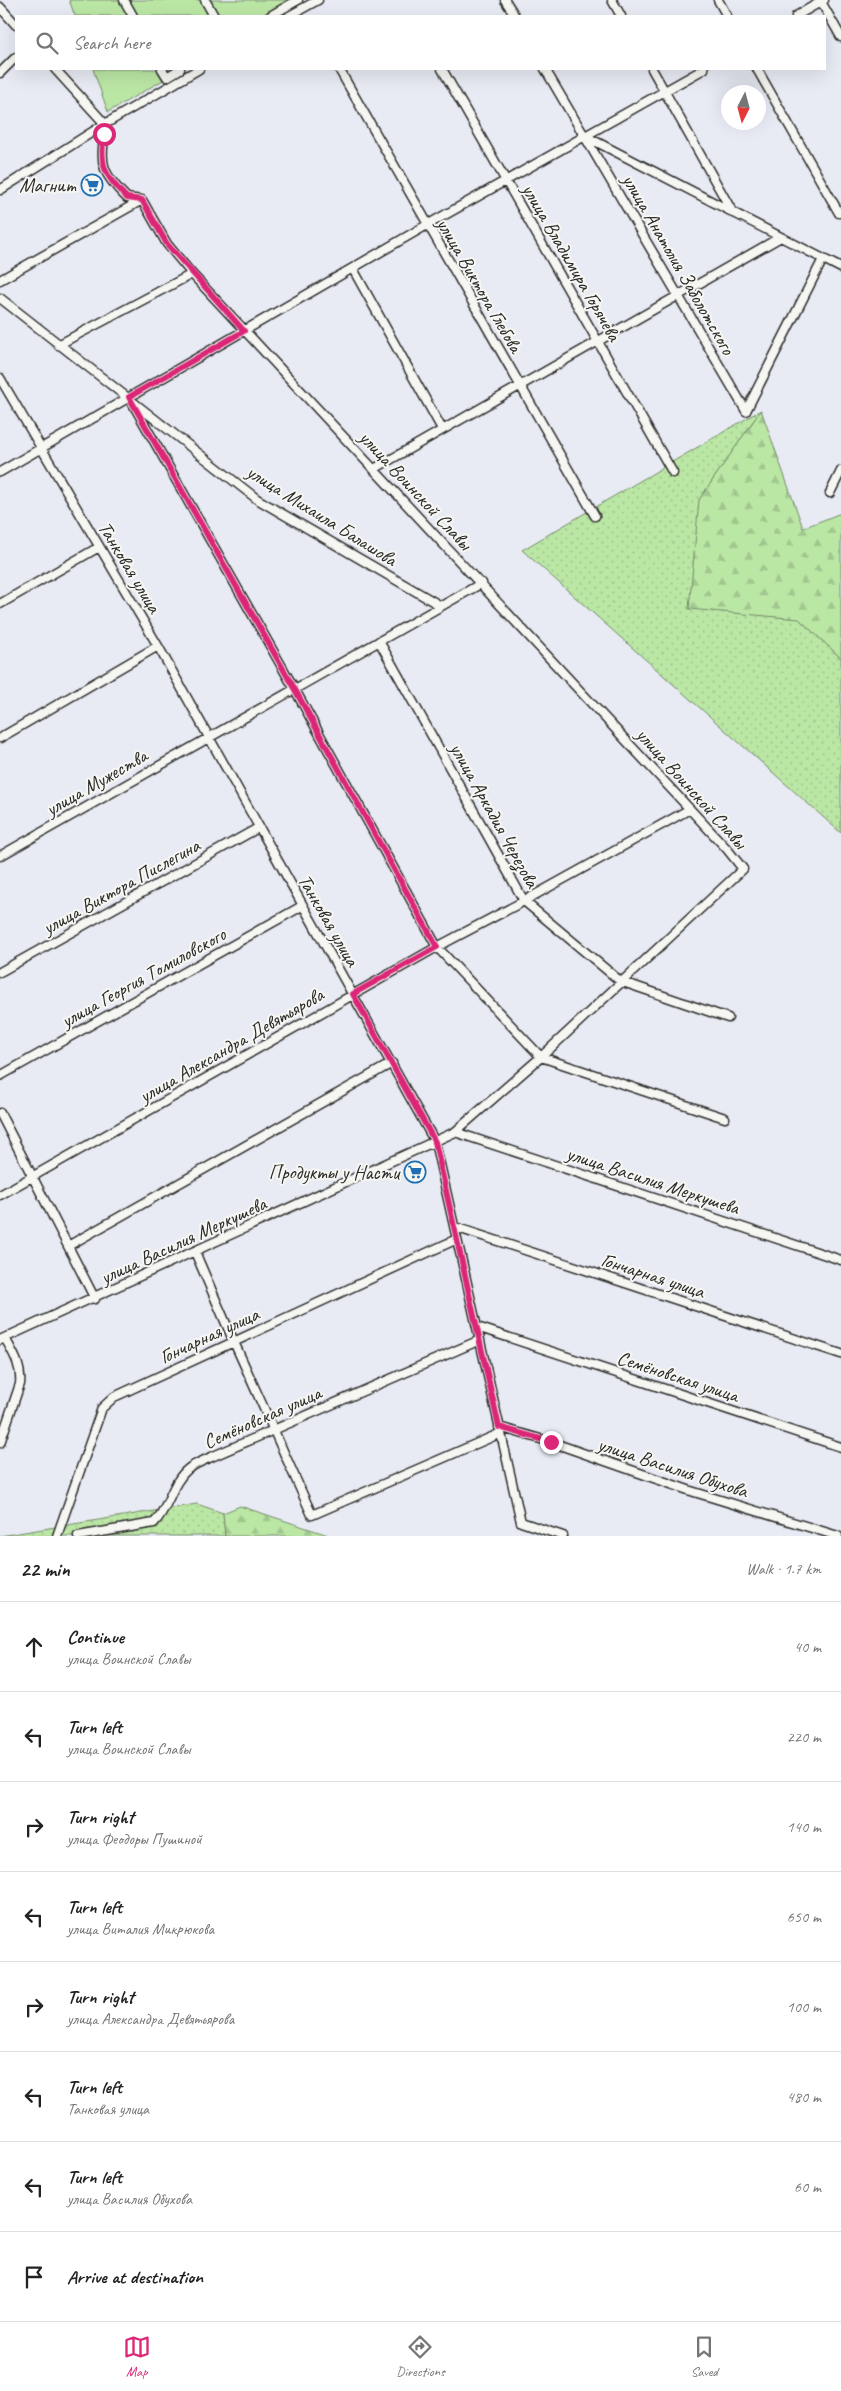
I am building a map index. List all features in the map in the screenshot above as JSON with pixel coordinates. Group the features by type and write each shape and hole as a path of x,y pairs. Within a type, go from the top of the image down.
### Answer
{"street":[{"path":"124,0 132,15"},
{"path":"205,0 213,15"},
{"path":"271,15 285,3 298,0"},
{"path":"292,15 318,0"},
{"path":"505,0 514,15"},
{"path":"612,0 621,15"},
{"path":"718,0 726,15"},
{"path":"798,15 822,0 841,37"},
{"path":"0,7 15,24"},
{"path":"304,8 308,15"},
{"path":"0,73 15,58"},
{"path":"56,70 105,124 101,158 106,174 127,198 142,200"},
{"path":"163,70 167,77 178,70"},
{"path":"0,190 105,124 197,70"},
{"name":"улица Виктора Глебова","path":"339,70 595,516"},
{"name":"улица Владимира Горячева","path":"443,70 673,472"},
{"name":"улица Анатолия Заболотского","path":"546,70 679,294 746,411 823,259"},
{"path":"653,70 734,214"},
{"path":"0,472 584,135 702,70"},
{"path":"758,70 839,213"},
{"name":"улица Анатолия Заболотского","path":"584,135 779,238 841,268"},
{"path":"0,280 142,200"},
{"name":"улица Воинской Славы","path":"142,200 167,244 192,274 482,583 743,869"},
{"path":"374,469 779,238"},
{"path":"353,269 442,429"},
{"path":"58,346 192,274"},
{"name":"улица Михаила Балашова","path":"0,298 58,346 129,397 257,499 441,606"},
{"name":"Танковая улица","path":"0,378 158,646 435,1142 521,1522 563,1536"},
{"path":"129,397 294,688 437,947 541,1057 725,1118"},
{"path":"830,493 841,471"},
{"path":"0,604 99,547"},
{"name":"улица Мужества","path":"0,856 482,583"},
{"name":"улица Аркадия Черезова","path":"379,642 524,901 620,982 728,1018"},
{"path":"0,738 158,646"},
{"name":"улица Александра Девятьярова","path":"0,1195 224,1070 437,947 690,809"},
{"name":"улица Виктора Пислегина","path":"0,972 258,828"},
{"name":"улица Василия Меркушева","path":"0,1443 20,1384 21,1375 18,1364 2,1339 95,1299 455,1132 541,1057 743,869"},
{"name":"улица Георгия Томиловского","path":"0,1076 302,906"},
{"path":"68,1246 392,1063"},
{"path":"0,1113 34,1176 95,1299"},
{"name":"улица Василия Меркушева","path":"455,1132 841,1260"},
{"name":"Гончарная улица","path":"455,1227 841,1354"},
{"name":"Гончарная улица","path":"57,1536 102,1408 114,1397 457,1239"},
{"path":"196,1252 234,1342 312,1515 500,1430"},
{"name":"Семёновская улица","path":"477,1327 841,1446"},
{"name":"Семёновская улица","path":"78,1536 154,1523 162,1515 177,1483 188,1469 480,1340"},
{"name":"улица Василия Обухова","path":"500,1430 551,1442 690,1491 838,1536"}],"green space":[{"path":"69,0 299,0 273,15 75,15"},
{"path":"93,70 180,70 108,112"},
{"path":"761,410 699,500 799,619 841,658 841,833 522,550"},
{"path":"761,410 803,528 841,513 841,658 799,619 689,609 699,500"},
{"path":"197,1504 223,1513 225,1536 0,1536"},
{"path":"240,1506 331,1536 225,1536 223,1513"}],"place":[{"name":"Магнит","path":"92,185"},
{"name":"Продукты у Насти","path":"415,1172"}],"route":[{"path":"104,134 101,158 106,174 127,198 142,200 167,244 244,331 129,397 294,688 437,947 353,994 435,1142 499,1427 551,1442"}]}
